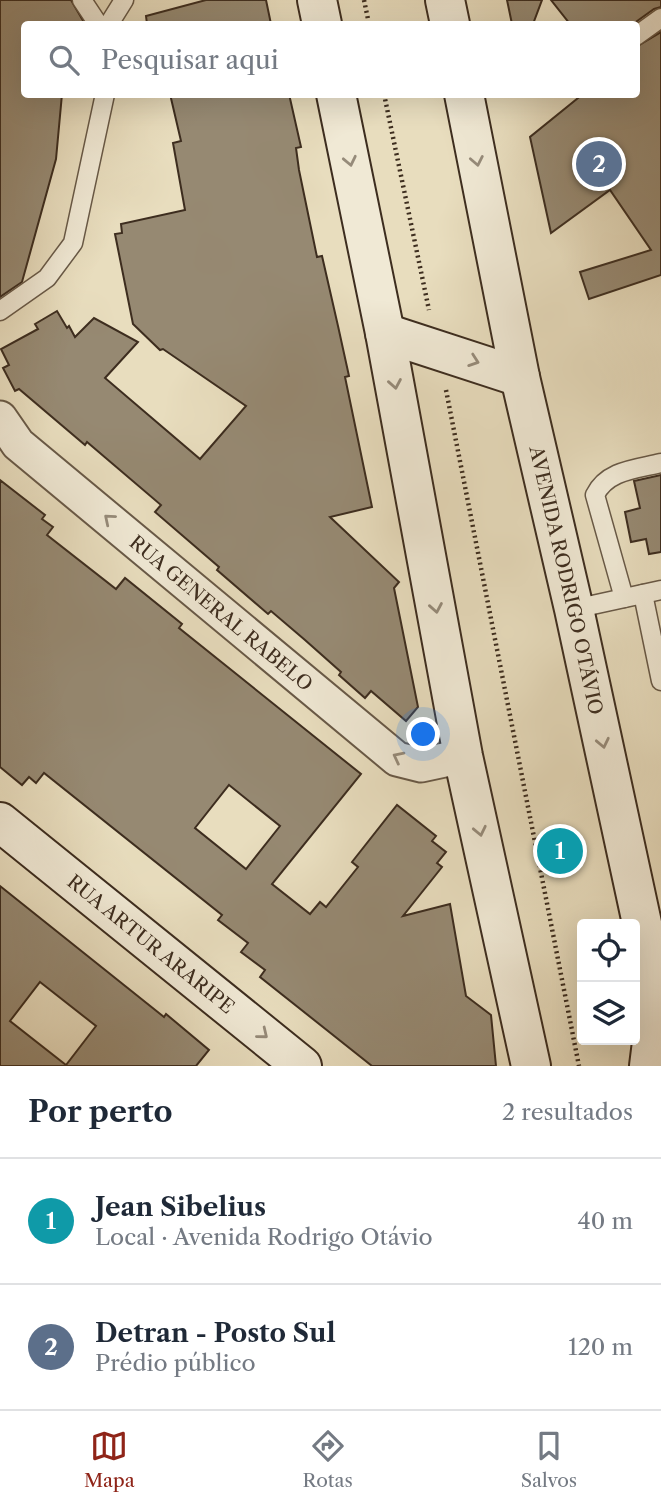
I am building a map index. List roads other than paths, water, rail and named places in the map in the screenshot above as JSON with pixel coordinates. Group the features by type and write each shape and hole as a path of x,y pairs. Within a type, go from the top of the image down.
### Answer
{"main road":[{"path":"317,0 321,21"},
{"path":"445,0 449,21"},
{"path":"337,98 386,333 463,756 531,1066"},
{"name":"AVENIDA RODRIGO OTÁVIO","path":"465,98 520,377 574,609 651,970 656,1010 654,1057"},
{"path":"386,333 520,377"},
{"name":"RUA ARTUR ARARIPE","path":"0,822 302,1066"}],"street":[{"name":"RUA GENERAL RABELO","path":"0,418 18,444 397,759 421,765 463,756"}],"lane":[{"path":"82,0 96,21"},
{"path":"111,21 124,0"},
{"path":"640,33 661,18"},
{"path":"0,311 47,278 73,243 104,98"},
{"path":"624,598 595,495 600,485 618,473 661,463"},
{"path":"574,609 652,592 661,681"}],"place":[{"name":"Detran - Posto Sul","path":"599,164"},
{"name":"Jean Sibelius","path":"560,851"}]}
